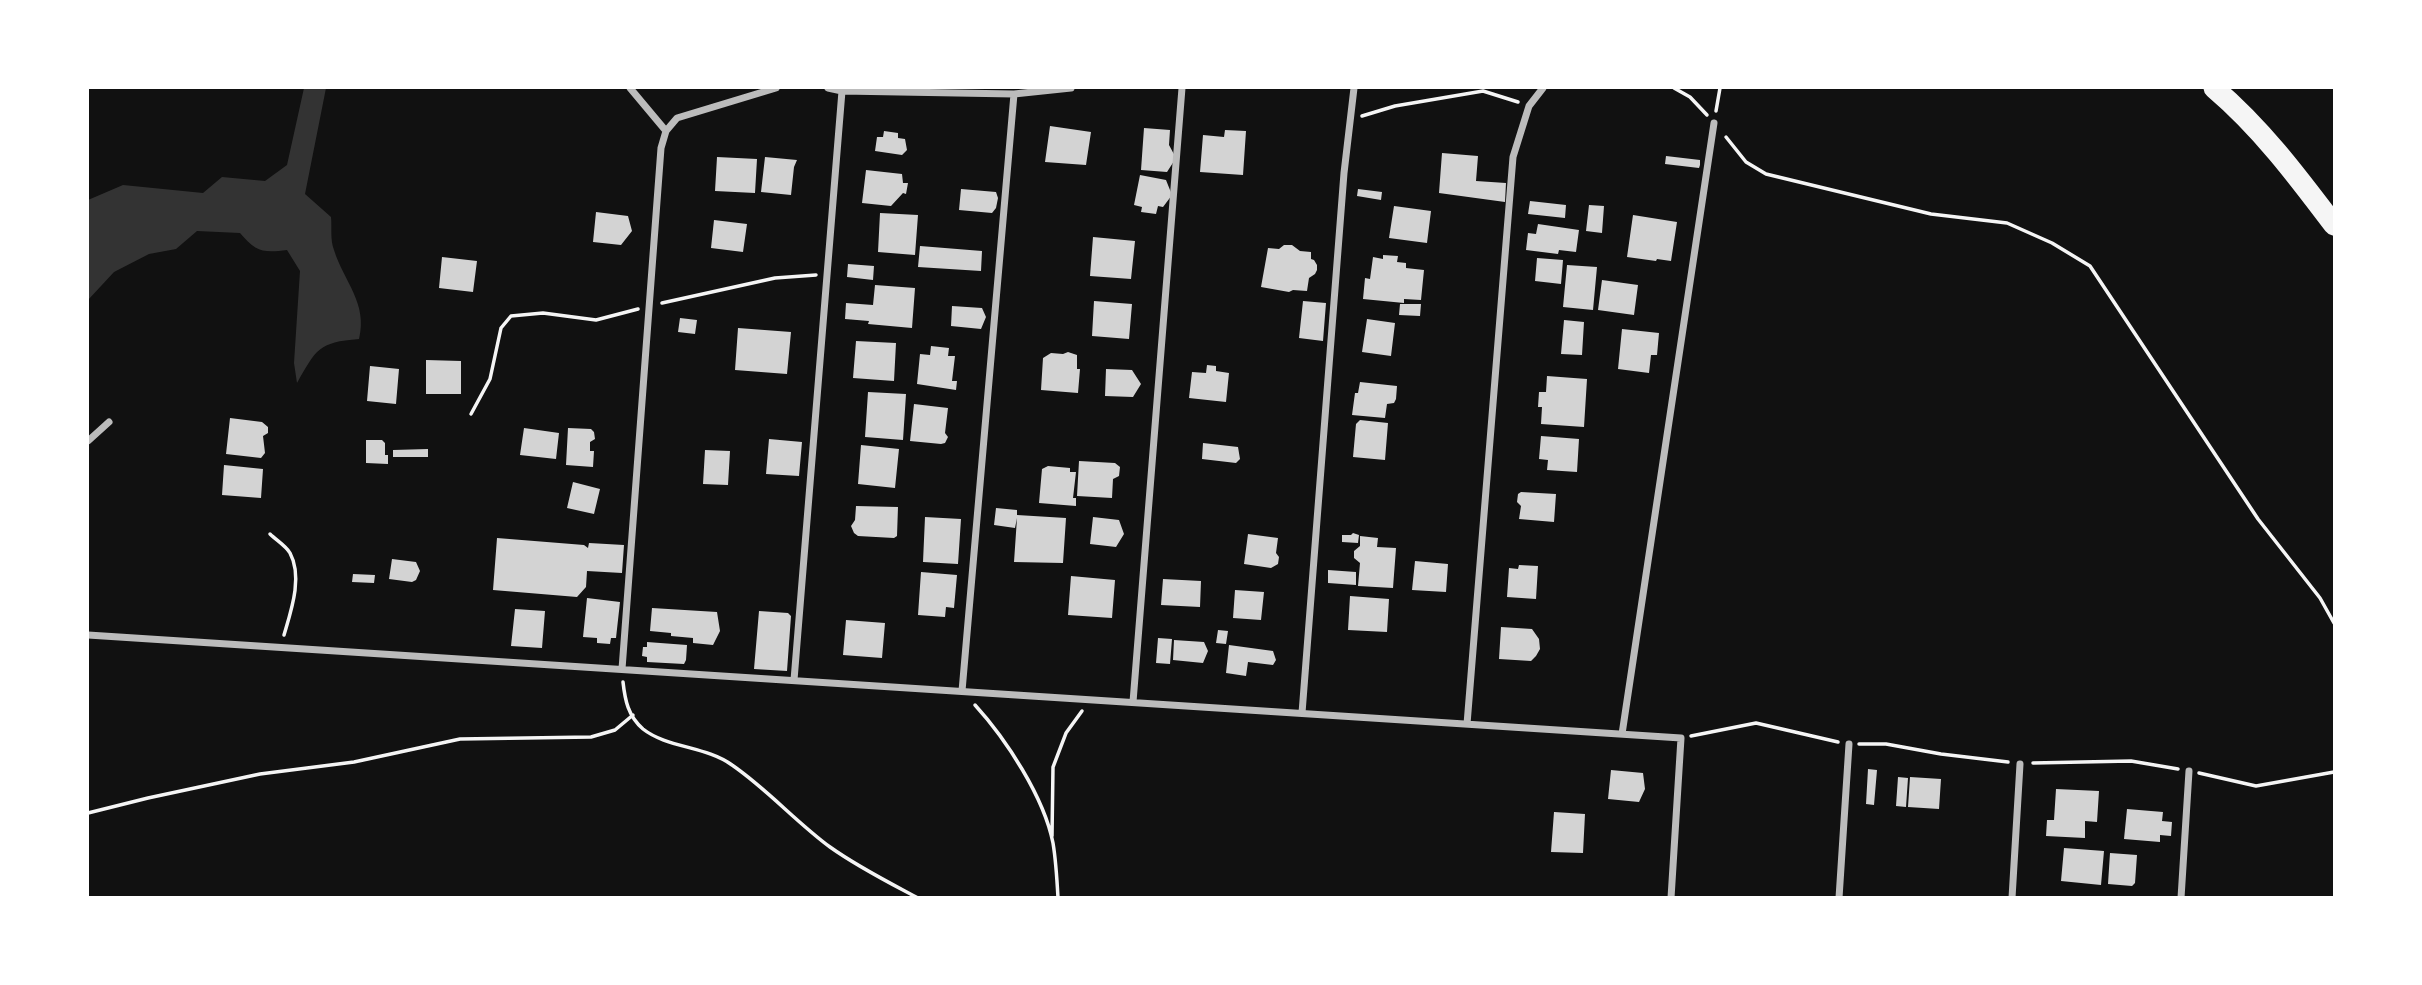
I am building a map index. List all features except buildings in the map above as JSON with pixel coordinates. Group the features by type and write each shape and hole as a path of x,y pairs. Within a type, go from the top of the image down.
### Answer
{"highway":[{"path":"2214,88 2240,109 2276,149 2334,225"}],"street":[{"path":"630,88 666,131"},
{"path":"622,669 661,148 666,131 677,118 776,88"},
{"path":"828,88 842,91 1014,94 1071,88"},
{"path":"1133,702 1182,88"},
{"path":"1302,713 1343,173 1354,88"},
{"path":"1467,724 1513,158 1530,107 1543,88"},
{"path":"794,680 842,91"},
{"path":"962,691 1014,94"},
{"path":"1622,734 1714,123"},
{"path":"88,441 109,422"},
{"path":"88,635 1681,738 1671,898"},
{"path":"1839,898 1849,744"},
{"path":"2012,898 2020,764"},
{"path":"2181,898 2189,771"}],"path":[{"path":"1674,88 1690,97 1746,162 1766,174 1931,214 2007,223 2052,243 2090,266 2258,519 2319,598 2334,623"},
{"path":"1714,123 1720,88"},
{"path":"1350,120 1395,106 1483,92 1505,96 1530,107"},
{"path":"471,414 490,379 501,328 510,316 543,313 596,320 775,278 827,274"},
{"path":"270,534 289,553 295,573 293,602 281,647"},
{"path":"622,669 625,706 643,729 662,738 709,752 732,764 829,847 863,870 918,898"},
{"path":"962,691 994,726 1039,800 1052,841"},
{"path":"1058,898 1052,841 1053,767 1066,733 1091,699"},
{"path":"88,813 148,797 260,774 354,762 460,739 590,737 615,730 633,715"}],"shaded area":[{"path":"304,88 326,88 305,194 331,217 333,246 338,262 358,303 361,326 359,339 335,342 320,350 297,383 294,363 300,271 287,250 260,250 240,233 197,231 176,249 149,254 114,272 88,300 88,200 123,185 203,193 222,177 265,181 287,165"}]}
